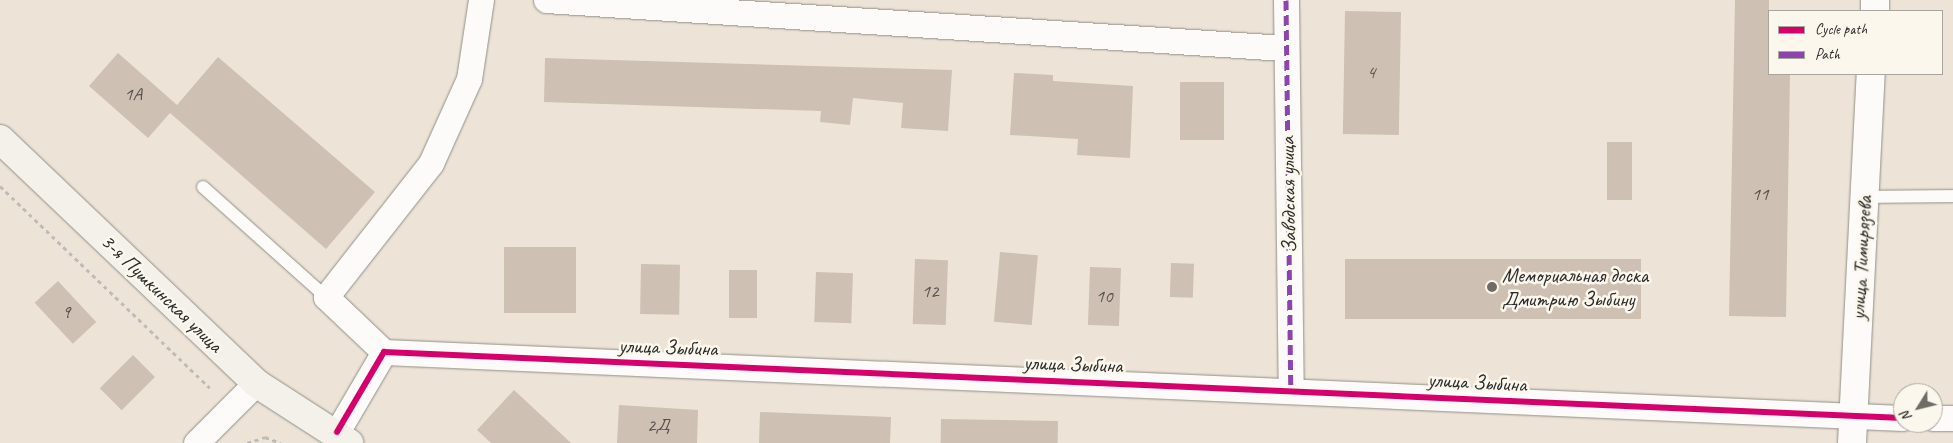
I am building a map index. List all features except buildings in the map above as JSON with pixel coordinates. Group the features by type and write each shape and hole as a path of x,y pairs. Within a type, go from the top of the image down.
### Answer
{"main road":[{"name":"3-я Пушкинская улица","path":"0,139 256,383 343,437"}],"street":[{"path":"343,437 384,352 326,297 431,163 469,79 481,0"},
{"path":"546,0 1285,48"},
{"name":"Заводская улица","path":"1286,0 1285,48 1291,390"},
{"name":"улица Тимирязева","path":"1852,430 1871,75"},
{"name":"улица Зыбина","path":"384,352 1291,390 1852,430 1893,420"},
{"path":"196,443 256,383"}],"lane":[{"path":"203,187 326,297"},
{"path":"1864,198 1953,196"}],"path":[{"path":"0,186 213,391"},
{"path":"247,443 265,437 281,443"}],"marked path":[{"path":"1286,0 1291,390"}],"cycle path":[{"path":"337,432 384,352 1893,418"}],"place":[{"name":"Мемориальная доска Дмитрию Зыбину","path":"1492,287"}]}
